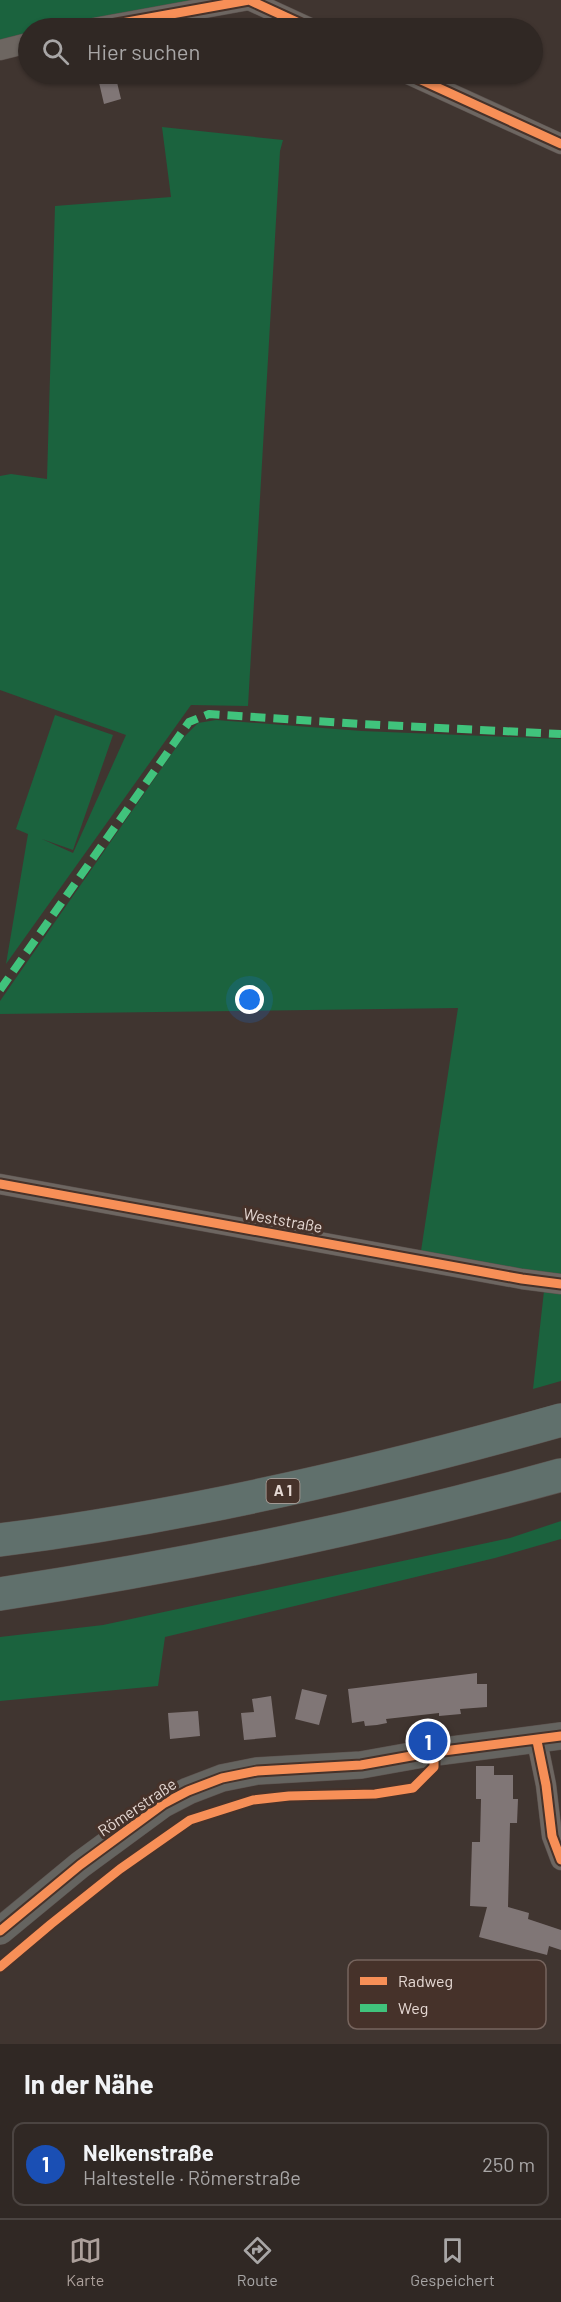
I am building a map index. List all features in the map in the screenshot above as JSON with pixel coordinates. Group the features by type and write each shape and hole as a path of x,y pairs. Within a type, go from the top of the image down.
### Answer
{"highway":[{"name":"A 1","path":"0,1540 246,1499 459,1449 561,1420"},
{"path":"0,1594 122,1575 284,1543 462,1503 561,1475"}],"street":[{"path":"149,18 249,0 288,18"},
{"path":"0,50 18,46"},
{"path":"430,84 561,144"},
{"name":"Weststraße","path":"0,1184 522,1279 561,1284"},
{"path":"549,1738 546,1785 552,1836 561,1860"},
{"name":"Römerstraße","path":"0,1930 163,1804 188,1791 222,1778 257,1771 361,1765 459,1749 549,1738"}],"green space":[{"path":"0,0 202,0 113,18 18,18 18,38 0,43"},
{"path":"162,127 283,140 280,151 248,706 191,705 6,964 28,834 16,829 55,715 113,735 73,850 42,839 73,853 126,735 0,690 0,476 11,474 47,479 55,206 171,197"},
{"path":"216,720 362,731 561,739 561,1276 529,1274 421,1251 458,1008 0,1014 0,1001 182,739 198,723"},
{"path":"544,1291 561,1291 561,1381 533,1389"},
{"path":"561,1521 561,1539 495,1558 165,1637 158,1686 0,1701 0,1637 103,1625 510,1538"}],"building":[{"path":"99,84 117,84 121,99 104,104"},
{"path":"477,1673 477,1684 487,1684 487,1707 460,1709 461,1714 439,1716 439,1713 386,1719 387,1723 377,1725 365,1726 364,1721 352,1723 348,1689"},
{"path":"302,1689 327,1695 319,1725 295,1719"},
{"path":"271,1696 276,1737 244,1740 241,1713 254,1712 252,1699"},
{"path":"198,1711 200,1736 170,1739 168,1713"},
{"path":"476,1766 494,1766 494,1775 513,1775 513,1799 518,1799 517,1823 510,1823 508,1907 529,1913 528,1919 561,1930 561,1950 549,1946 547,1955 479,1937 487,1907 470,1906 472,1842 480,1842 481,1799 476,1799"}],"marked path":[{"path":"0,990 189,722 209,714 561,734"}],"cycle path":[{"path":"149,18 249,0 288,18"},
{"path":"430,84 561,144"},
{"path":"0,1184 522,1279 561,1284"},
{"path":"0,1931 80,1865 163,1804 188,1791 222,1778 257,1771 361,1765 428,1753 561,1736"},
{"path":"537,1741 546,1785 552,1836 561,1860"},
{"path":"0,1967 120,1869 190,1820 253,1800 289,1796 375,1794 413,1788 434,1767 434,1752"}],"place":[{"name":"Nelkenstraße","path":"428,1741"}]}
